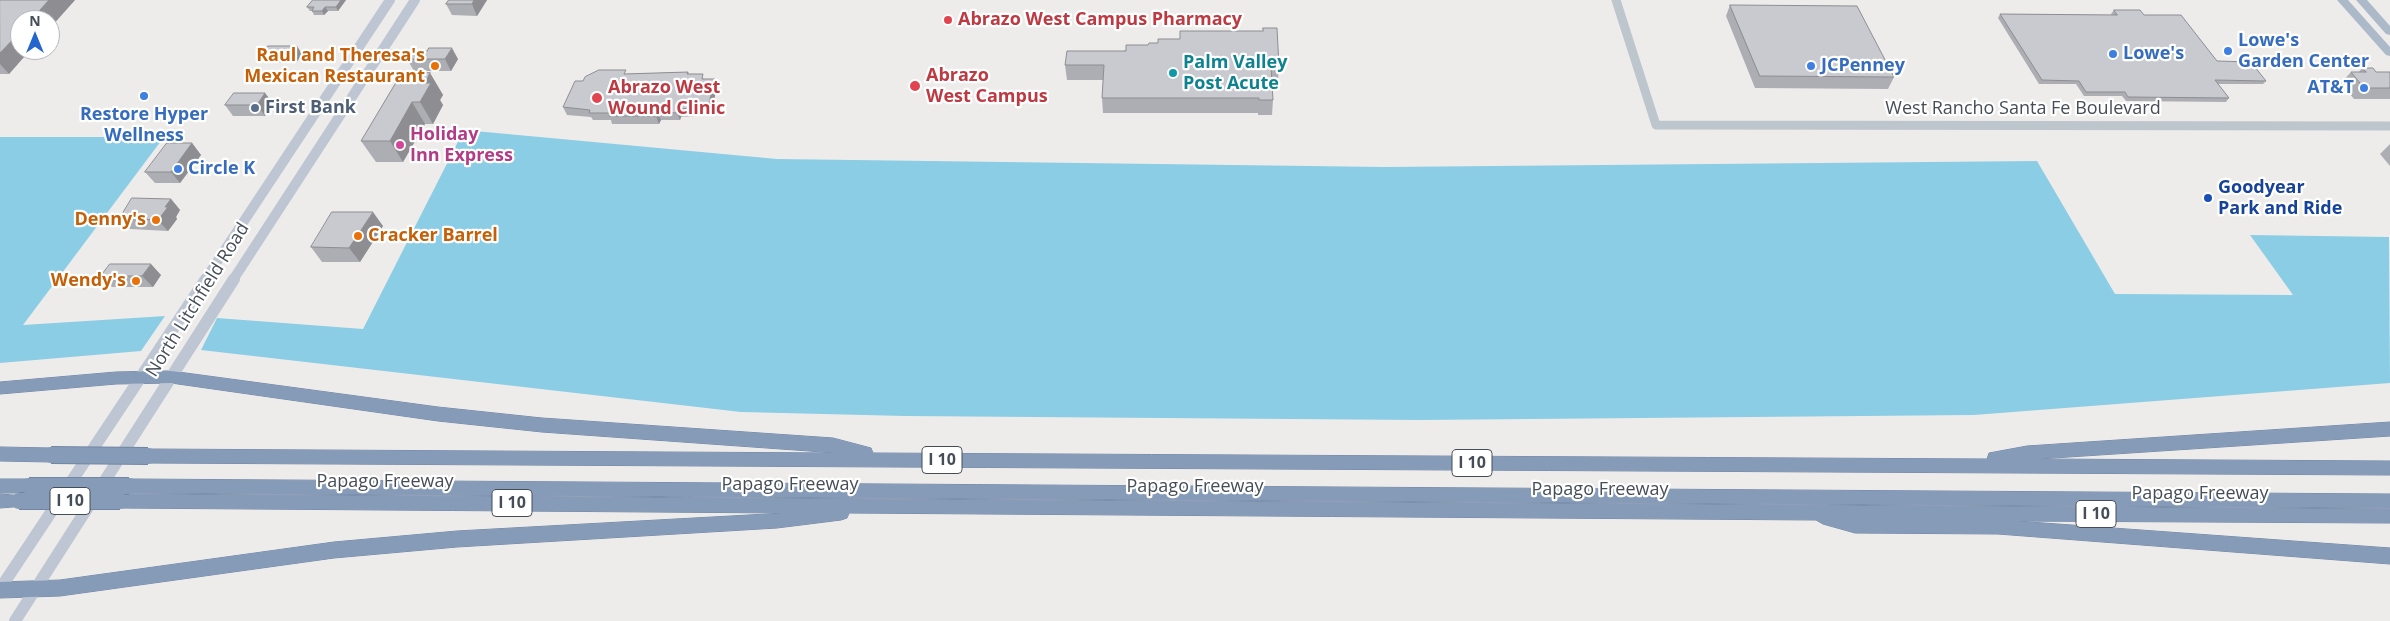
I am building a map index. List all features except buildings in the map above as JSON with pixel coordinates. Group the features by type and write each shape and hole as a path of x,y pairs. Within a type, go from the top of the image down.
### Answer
{"highway":[{"path":"0,388 139,377 171,377 457,416 833,446 891,459"},
{"path":"1952,465 2027,453 2390,429"},
{"name":"Papago Freeway","path":"0,454 2390,468"},
{"path":"0,486 2390,501"},
{"name":"Papago Freeway","path":"0,501 2390,516"},
{"path":"0,589 35,590 334,550 457,539 777,521 905,506"},
{"path":"1802,512 1855,526 1998,527 2390,556"}],"main road":[{"name":"North Litchfield Road","path":"0,589 390,0"},
{"name":"North Litchfield Road","path":"16,621 415,0"},
{"path":"2342,0 2390,53"},
{"path":"2361,0 2390,32"}],"street":[{"name":"West Rancho Santa Fe Boulevard","path":"1616,0 1656,125 2390,126"}],"water":[{"path":"464,130 777,159 1385,167 2037,161 2115,294 2293,295 2250,235 2389,237 2390,383 1974,415 1419,420 905,416 741,412 201,350 217,318 363,329"},
{"path":"0,137 164,137 23,325 165,316 141,351 0,363"}],"place":[{"name":"Abrazo West Campus Pharmacy","path":"948,20"},
{"name":"Lowe's Garden Center","path":"2228,51"},
{"name":"Lowe's","path":"2113,54"},
{"name":"Raul and Theresa's Mexican Restaurant","path":"435,66"},
{"name":"JCPenney","path":"1811,66"},
{"name":"Palm Valley Post Acute","path":"1173,73"},
{"name":"Abrazo West Campus","path":"915,86"},
{"name":"AT&T","path":"2364,88"},
{"name":"Restore Hyper Wellness","path":"144,96"},
{"name":"Abrazo West Wound Clinic","path":"597,98"},
{"name":"First Bank","path":"255,108"},
{"name":"Holiday Inn Express","path":"400,145"},
{"name":"Circle K","path":"178,169"},
{"name":"Goodyear Park and Ride","path":"2208,198"},
{"name":"Denny's","path":"156,220"},
{"name":"Cracker Barrel","path":"358,236"},
{"name":"Wendy's","path":"136,281"}]}
